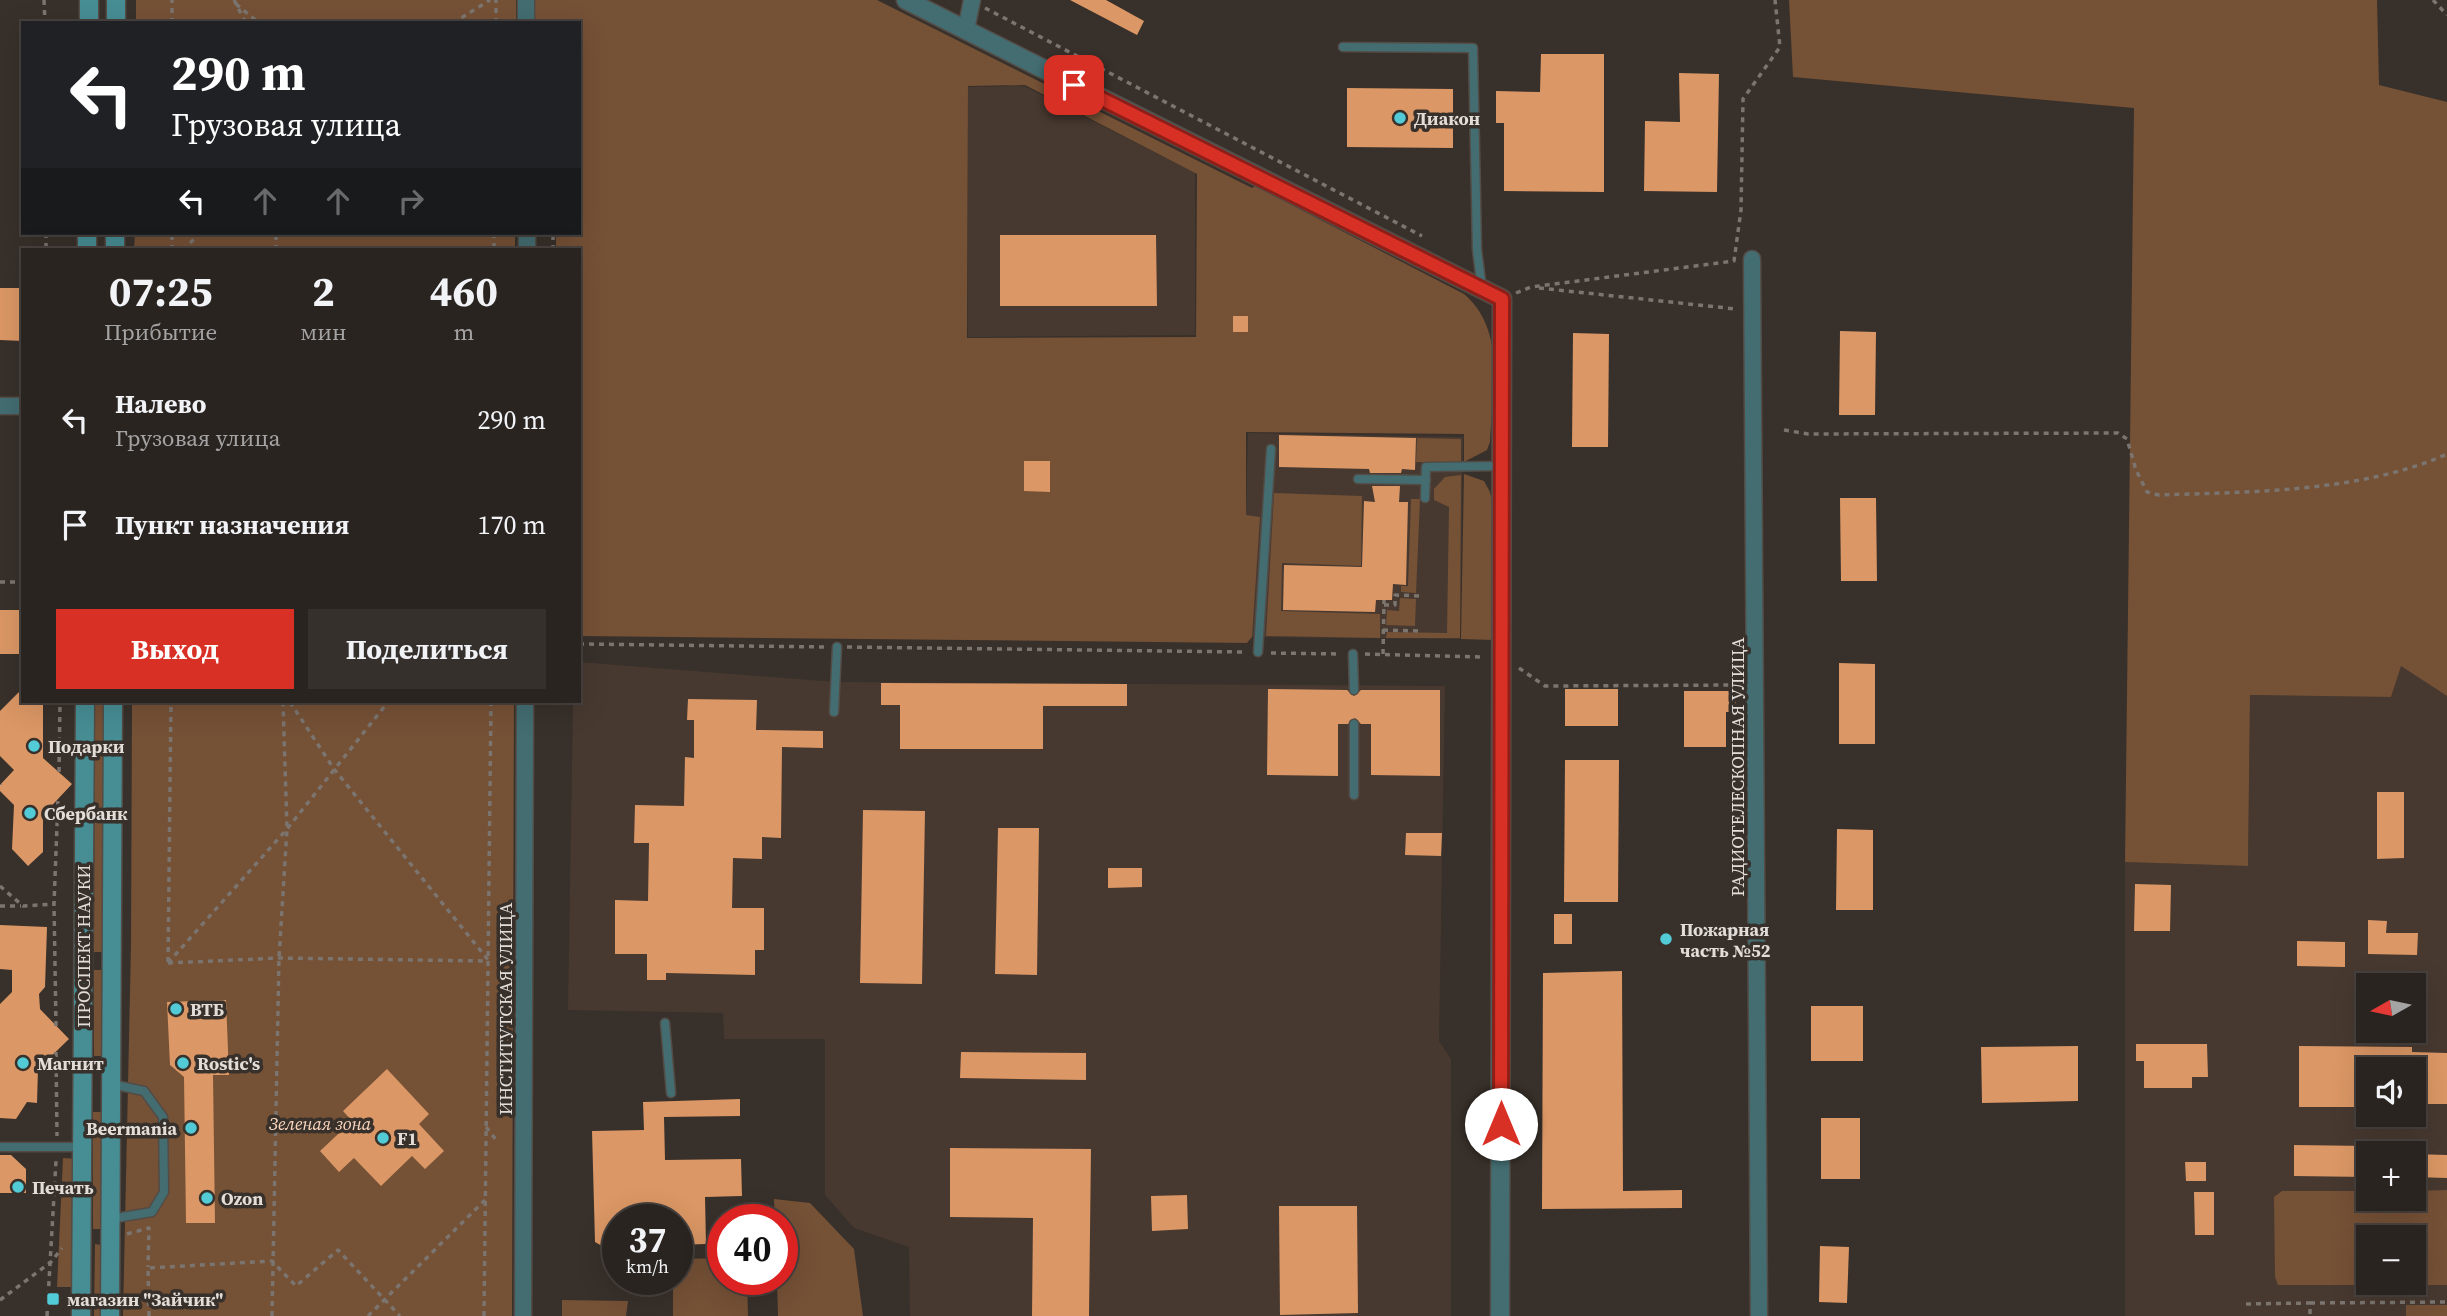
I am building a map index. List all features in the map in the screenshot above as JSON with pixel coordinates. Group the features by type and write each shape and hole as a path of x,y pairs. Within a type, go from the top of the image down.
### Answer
{"main road":[{"path":"89,0 89,21"},
{"path":"116,0 116,21"},
{"name":"ПРОСПЕКТ НАУКИ","path":"81,1316 85,703"},
{"name":"ПРОСПЕКТ НАУКИ","path":"110,1316 113,703"}],"street":[{"path":"526,0 526,21"},
{"path":"906,0 1502,299 1500,1316"},
{"path":"966,30 972,0"},
{"name":"РАДИОТЕЛЕСКОПНАЯ УЛИЦА","path":"1752,259 1759,1316"},
{"path":"0,406 21,406"},
{"name":"ИНСТИТУТСКАЯ УЛИЦА","path":"523,1316 525,703"}],"lane":[{"path":"1343,47 1473,48 1477,250 1482,289"},
{"path":"1258,652 1273,478 1271,449"},
{"path":"1425,498 1426,467 1501,466"},
{"path":"1358,479 1426,480"},
{"path":"834,712 836,647"},
{"path":"1353,654 1354,690"},
{"path":"1354,724 1354,795"},
{"path":"665,1023 671,1093"},
{"path":"110,1219 152,1212 164,1192 163,1117 144,1091 111,1084"},
{"path":"0,1147 82,1147"}],"path":[{"path":"44,0 45,21"},
{"path":"172,0 172,21"},
{"path":"456,21 490,0"},
{"path":"496,0 496,21"},
{"path":"972,0 1431,241"},
{"path":"1502,299 1531,287 1734,261 1741,210 1743,99 1780,47 1774,0"},
{"path":"2433,0 2447,15"},
{"path":"235,2 245,21"},
{"path":"235,2 257,21"},
{"path":"185,248 198,235"},
{"path":"1531,287 1624,294 1752,311"},
{"path":"1784,430 1808,434 2118,433 2127,439 2133,450 2142,485 2147,492 2159,495 2317,487 2417,466 2447,454"},
{"path":"0,582 21,582"},
{"path":"1383,654 1384,602 1395,605 1394,594 1421,596"},
{"path":"1384,630 1419,631"},
{"path":"581,644 1503,657 1545,686 1756,684"},
{"path":"59,772 61,703"},
{"path":"168,963 171,703"},
{"path":"272,1316 279,958 287,829 283,703"},
{"path":"291,703 334,769 489,961"},
{"path":"168,963 287,829 387,703"},
{"path":"484,1316 491,703"},
{"path":"56,1026 54,904 58,799"},
{"path":"0,886 23,906"},
{"path":"0,906 54,904"},
{"path":"168,963 279,958 489,961"},
{"path":"47,1316 57,1147 56,1052"},
{"path":"486,1127 498,1141"},
{"path":"368,1316 485,1200"},
{"path":"125,1235 149,1228 149,1316"},
{"path":"0,1300 51,1262 64,1245"},
{"path":"148,1268 272,1261 296,1286 338,1250 400,1316"},
{"path":"2246,1304 2447,1302"},
{"path":"2310,1303 2310,1316"}],"shaded area":[{"path":"1024,86 1195,173 1195,335 968,337 968,87"},
{"path":"1248,433 1463,437 1460,639 1243,637"},
{"path":"581,662 836,682 1445,686 1439,1041 1451,1059 1451,1316 910,1316 909,1247 854,1228 825,1195 825,1039 724,1039 723,1013 568,1010 573,703 581,703"},
{"path":"2400,665 2447,696 2447,1305 2406,1305 2406,1316 2125,1316 2125,862 2248,866 2250,695 2391,697"}],"green space":[{"path":"136,0 516,0 516,21 136,21"},
{"path":"535,0 877,0 1252,188 1255,186 1464,294 1478,309 1492,344 1494,383 1490,442 1487,450 1464,462 1464,434 1246,432 1246,515 1260,517 1252,637 1247,643 581,636 581,248 556,248 556,235 581,235 581,21 535,21","holes":["1025,85 1197,174 1196,337 967,338 968,86"]},
{"path":"1789,0 2377,0 2379,85 2447,102 2447,696 2401,666 2391,697 2250,695 2248,866 2125,862 2134,108 1793,77"},
{"path":"135,235 515,235 515,248 134,248"},
{"path":"1417,438 1461,439 1461,462 1416,462"},
{"path":"1464,474 1484,481 1494,510 1494,640 1461,639"},
{"path":"1461,475 1460,638 1386,638 1387,632 1447,633 1449,507 1434,500 1434,489 1445,477"},
{"path":"1274,493 1362,496 1361,566 1282,563 1281,611 1380,614 1380,638 1266,636"},
{"path":"1411,499 1420,499 1416,593 1401,592 1401,586 1408,586"},
{"path":"1400,598 1416,599 1415,626 1386,625 1387,610 1399,611"},
{"path":"95,703 103,703 103,952 94,952"},
{"name":"Зеленая зона","path":"132,703 514,703 512,1316 123,1316 131,946"},
{"path":"94,970 102,970 102,1056 94,1056"},
{"path":"93,1112 101,1112 101,1229 93,1229"},
{"path":"63,1158 79,1159 72,1287 57,1287"},
{"path":"2447,1190 2447,1285 2426,1285 2426,1225 2356,1225 2356,1285 2278,1285 2275,1277 2274,1197 2282,1191 2356,1191 2356,1211 2426,1211 2426,1191"},
{"path":"774,1199 810,1203 854,1249 863,1316 778,1316 777,1295 798,1295 798,1204 774,1204"},
{"path":"95,1244 101,1245 101,1316 94,1316"},
{"path":"707,1258 707,1295 747,1295 748,1316 673,1316 673,1295 693,1295 693,1259"},
{"path":"562,1300 628,1301 626,1316 562,1316"},
{"path":"2406,1305 2447,1305 2447,1316 2406,1316"}],"building":[{"path":"1070,0 1106,0 1144,21 1137,35"},
{"path":"1541,54 1604,54 1604,192 1504,191 1504,123 1496,123 1496,91 1540,92"},
{"path":"1679,73 1719,74 1717,192 1644,191 1645,121 1680,122"},
{"name":"Диакон","path":"1347,88 1453,89 1453,148 1347,147"},
{"path":"1000,235 1156,235 1157,306 1000,306"},
{"path":"0,288 19,288 21,341 0,340"},
{"path":"1233,316 1248,316 1248,332 1233,332"},
{"path":"1840,331 1876,332 1875,415 1839,415"},
{"path":"1573,333 1609,334 1608,447 1572,447"},
{"path":"1279,435 1416,438 1415,470 1370,473 1369,469 1279,467"},
{"path":"1024,461 1050,461 1050,492 1024,491"},
{"path":"1372,486 1400,486 1399,502 1408,502 1406,585 1393,584 1392,600 1376,600 1375,612 1283,610 1284,565 1362,567 1364,501 1375,502"},
{"path":"1840,498 1876,498 1877,581 1841,581"},
{"path":"0,610 21,610 21,654 0,654"},
{"path":"1839,663 1875,664 1875,744 1839,744"},
{"path":"881,683 1127,684 1127,706 1043,706 1043,749 900,749 900,705 881,705"},
{"path":"1268,689 1347,690 1354,696 1361,690 1440,690 1440,776 1371,775 1371,724 1361,724 1355,718 1348,724 1338,724 1338,776 1267,775"},
{"path":"1565,689 1618,689 1618,726 1565,726"},
{"path":"21,690 21,703 43,703 43,758 72,784 43,815 43,852 28,866 12,849 14,805 0,791 0,785 14,770 0,756 0,711"},
{"path":"1684,691 1736,691 1736,712 1726,712 1726,747 1684,747"},
{"path":"688,699 757,700 756,730 823,731 823,748 782,747 781,838 762,837 762,859 733,858 732,908 764,908 764,950 755,950 755,975 666,973 666,980 647,980 647,954 615,954 615,900 648,901 649,843 634,843 635,805 684,806 685,757 694,758 694,720 687,720"},
{"path":"1565,760 1619,760 1618,902 1564,902"},
{"path":"2377,792 2404,792 2404,858 2377,859"},
{"path":"863,810 925,811 922,984 860,983"},
{"path":"998,828 1039,828 1037,975 995,974"},
{"path":"1837,829 1873,830 1873,910 1836,910"},
{"path":"1406,833 1442,833 1441,856 1405,855"},
{"path":"1108,868 1142,868 1142,887 1108,888"},
{"path":"2135,884 2171,885 2170,931 2134,931"},
{"path":"1554,914 1572,914 1572,944 1554,944"},
{"path":"2368,920 2387,921 2386,933 2418,933 2417,955 2368,954"},
{"path":"0,925 47,927 45,987 39,994 40,1009 69,1039 38,1069 37,1103 27,1102 16,1119 0,1118 0,1004 12,992 12,970 0,969"},
{"path":"2297,941 2345,942 2345,967 2297,966"},
{"path":"1622,971 1623,1191 1682,1190 1682,1208 1542,1209 1543,973"},
{"path":"226,1000 229,1075 213,1075 215,1223 186,1223 184,1077 170,1065 167,1002"},
{"path":"1811,1006 1863,1006 1863,1061 1811,1061"},
{"path":"2136,1044 2207,1044 2208,1077 2192,1077 2192,1088 2144,1088 2144,1061 2136,1061"},
{"path":"2078,1046 2078,1101 1982,1103 1981,1047"},
{"path":"2299,1046 2412,1047 2412,1052 2447,1053 2447,1104 2426,1104 2426,1057 2356,1057 2356,1107 2299,1107"},
{"path":"961,1052 1086,1053 1086,1080 960,1078"},
{"name":"F1","path":"387,1069 429,1114 419,1124 444,1151 425,1169 412,1156 381,1186 354,1158 339,1172 320,1151 352,1121 343,1111"},
{"path":"740,1099 740,1116 664,1117 665,1160 741,1159 742,1196 705,1197 706,1244 693,1244 693,1204 602,1204 602,1246 595,1242 592,1131 644,1130 643,1102"},
{"path":"1821,1118 1860,1118 1860,1179 1821,1179"},
{"path":"2294,1145 2356,1146 2356,1177 2294,1176"},
{"path":"950,1148 1091,1149 1089,1316 1032,1316 1033,1218 950,1217"},
{"path":"2426,1154 2447,1155 2447,1178 2426,1177"},
{"path":"0,1155 11,1155 26,1169 26,1193 0,1193"},
{"path":"2185,1162 2206,1162 2206,1181 2186,1181"},
{"path":"2194,1192 2214,1192 2214,1235 2195,1235"},
{"path":"1187,1195 1188,1229 1152,1231 1151,1196"},
{"path":"1279,1206 1357,1206 1358,1313 1280,1315"},
{"path":"1820,1246 1849,1247 1847,1303 1819,1302"}],"place":[{"name":"Диакон","path":"1400,118"},
{"name":"Подарки","path":"34,746"},
{"name":"Сбербанк","path":"30,813"},
{"name":"Пожарная часть №52","path":"1666,939"},
{"name":"ВТБ","path":"176,1009"},
{"name":"Магнит","path":"23,1063"},
{"name":"Rostic's","path":"183,1063"},
{"name":"Beermania","path":"191,1128"},
{"name":"F1","path":"383,1138"},
{"name":"Печать","path":"18,1187"},
{"name":"Ozon","path":"207,1198"},
{"name":"магазин \"Зайчик\"","path":"53,1299"}],"route":[{"path":"1074,85 1502,299 1501,1124"}]}
